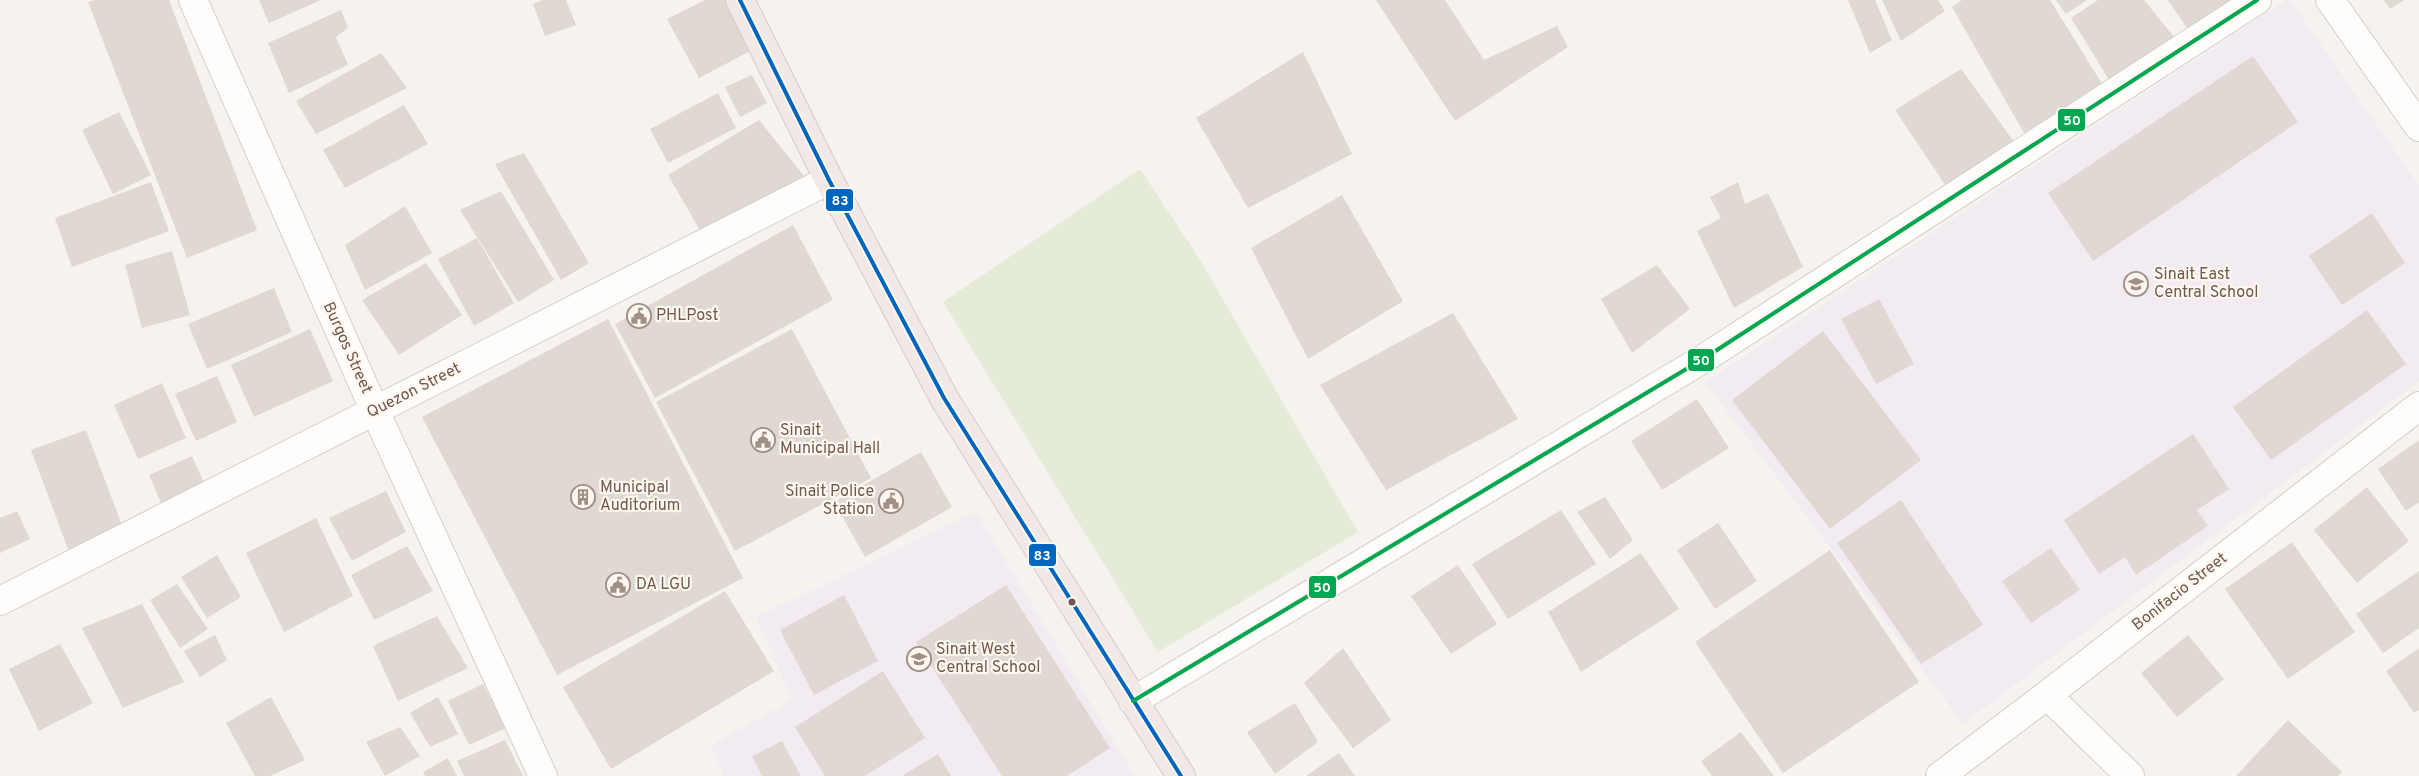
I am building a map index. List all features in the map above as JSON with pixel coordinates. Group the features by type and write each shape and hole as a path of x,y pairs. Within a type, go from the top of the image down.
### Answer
{"highway":[{"path":"740,0 829,180 944,398 1181,776"}],"street":[{"name":"Burgos Street","path":"193,0 375,411 543,776"},
{"path":"1133,701 1703,359 2257,0"},
{"path":"2330,0 2419,127"},
{"name":"Quezon Street","path":"0,601 829,180"},
{"name":"Bonifacio Street","path":"1940,776 2419,406"},
{"path":"2047,695 2130,776"}],"shaded area":[{"name":"Sinait East Central School","path":"2286,0 2290,0 2419,186 2419,381 1963,724 1705,382"},
{"name":"Sinait West Central School","path":"976,512 1135,776 724,776 710,746 792,700 756,617"}],"green space":[{"path":"1140,169 1200,260 1358,532 1158,652 943,302"}],"building":[{"path":"95,0 169,0 257,230 187,258 88,2"},
{"path":"259,0 321,0 269,23"},
{"path":"542,0 566,0 576,25 545,36 533,4"},
{"path":"705,0 728,0 756,48 699,78 667,19"},
{"path":"1376,0 1445,0 1484,60 1557,26 1568,47 1455,121"},
{"path":"1848,0 1875,0 1892,40 1870,53"},
{"path":"1882,0 1938,0 1945,11 1901,41"},
{"path":"1962,0 2050,0 2104,87 2028,140 1952,7"},
{"path":"2056,0 2087,0 2066,14"},
{"path":"2098,0 2144,0 2179,43 2111,83 2071,18"},
{"path":"2168,0 2238,0 2189,31"},
{"path":"2384,0 2404,0 2390,9"},
{"path":"341,10 348,28 336,37 348,65 289,93 268,43"},
{"path":"1303,52 1352,154 1248,208 1196,118"},
{"path":"381,53 407,88 316,134 296,101"},
{"path":"2253,56 2298,122 2093,261 2048,193"},
{"path":"1961,69 2020,150 1950,192 1895,110"},
{"path":"752,75 767,103 740,117 725,87"},
{"path":"718,93 736,128 668,163 650,129"},
{"path":"404,105 428,144 345,188 323,150"},
{"path":"119,112 151,175 113,194 82,130"},
{"path":"759,120 804,176 705,239 668,175"},
{"path":"524,153 589,263 561,280 495,164"},
{"path":"151,182 169,231 72,267 55,218"},
{"path":"1738,182 1745,204 1768,193 1803,267 1734,308 1697,231 1721,218 1710,197"},
{"path":"501,191 554,280 518,302 460,210"},
{"path":"1342,195 1403,301 1308,359 1251,248"},
{"path":"405,206 432,253 365,290 345,245"},
{"path":"2372,213 2405,263 2342,305 2309,256"},
{"path":"793,225 833,300 655,398 615,324"},
{"path":"477,238 514,303 474,326 438,259"},
{"path":"172,251 190,315 142,328 125,265"},
{"path":"426,263 462,315 399,355 362,300"},
{"path":"1657,265 1690,309 1632,353 1601,299"},
{"path":"274,288 292,332 207,369 188,324"},
{"path":"1879,299 1914,364 1876,384 1841,319"},
{"path":"2367,310 2406,364 2271,460 2233,407"},
{"path":"1453,313 1518,419 1386,490 1320,385"},
{"name":"Municipal Auditorium","path":"608,319 743,578 557,675 422,417"},
{"path":"310,329 333,381 254,417 231,365"},
{"name":"Sinait Municipal Hall","path":"792,329 871,478 735,551 656,402"},
{"path":"1823,331 1921,460 1830,529 1732,400"},
{"path":"217,376 237,422 196,441 175,394"},
{"path":"162,383 186,438 138,459 114,405"},
{"path":"1697,399 1729,448 1662,490 1631,441"},
{"path":"86,430 123,528 68,549 31,450"},
{"path":"2193,434 2229,489 2197,510 2208,526 2136,575 2125,557 2099,574 2064,520"},
{"path":"2419,440 2419,502 2406,511 2378,469"},
{"path":"921,452 952,507 865,557 834,502"},
{"path":"192,456 207,490 164,510 149,475"},
{"path":"2367,487 2409,541 2357,583 2314,530"},
{"path":"386,491 406,532 352,561 329,518"},
{"path":"1605,497 1633,540 1610,559 1577,512"},
{"path":"1901,500 1983,625 1921,664 1837,543"},
{"path":"1561,510 1596,564 1508,619 1472,564"},
{"path":"17,511 30,539 0,553 0,518"},
{"path":"316,518 353,596 284,632 246,553"},
{"path":"1718,523 1757,581 1715,609 1677,550"},
{"path":"2292,542 2355,632 2288,679 2225,589"},
{"path":"407,546 433,591 374,620 351,575"},
{"path":"2051,548 2080,590 2031,623 2002,581"},
{"path":"1830,550 1919,682 1783,773 1695,642"},
{"path":"1641,553 1679,609 1581,672 1548,612"},
{"path":"217,555 241,597 207,618 181,577"},
{"path":"1458,565 1497,624 1451,654 1411,596"},
{"path":"2419,571 2419,628 2383,653 2356,614"},
{"path":"177,584 208,629 180,648 150,600"},
{"path":"1006,585 1110,748 1067,776 1002,776 916,642"},
{"path":"725,591 774,671 611,769 563,687"},
{"path":"844,595 878,661 814,695 780,630"},
{"path":"142,604 184,682 123,708 82,628"},
{"path":"437,616 468,668 398,701 373,646"},
{"path":"215,635 227,660 200,677 184,651"},
{"path":"2188,635 2224,679 2177,717 2141,673"},
{"path":"60,644 93,703 39,731 9,669"},
{"path":"1343,648 1391,720 1353,748 1304,683"},
{"path":"2419,648 2419,710 2414,713 2386,671"},
{"path":"883,671 925,738 865,776 825,776 795,727"},
{"path":"483,684 506,728 469,745 448,701"},
{"path":"271,697 305,760 270,776 255,776 226,723"},
{"path":"438,697 458,734 430,747 410,713"},
{"path":"1295,703 1318,742 1275,774 1247,732"},
{"path":"2288,720 2342,772 2338,776 2236,776"},
{"path":"400,727 420,756 385,776 366,742"},
{"path":"1741,732 1774,776 1712,776 1701,761"},
{"path":"505,740 523,776 464,776 457,761"},
{"path":"782,741 801,776 762,776 752,756"},
{"path":"1339,753 1355,776 1306,776"},
{"path":"938,754 951,776 902,776"},
{"path":"448,758 457,776 425,776 423,772"}],"transit line":[{"name":"83","path":"740,0 829,180 944,398 1181,776"},
{"name":"50","path":"1133,701 1703,359 2257,0"}],"place":[{"name":"Sinait East Central School","path":"2136,284"},
{"name":"PHLPost","path":"639,316"},
{"name":"Sinait Municipal Hall","path":"763,440"},
{"name":"Municipal Auditorium","path":"583,497"},
{"name":"Sinait Police Station","path":"891,501"},
{"name":"DA LGU","path":"618,585"},
{"name":"Sinait West Central School","path":"919,659"}]}
